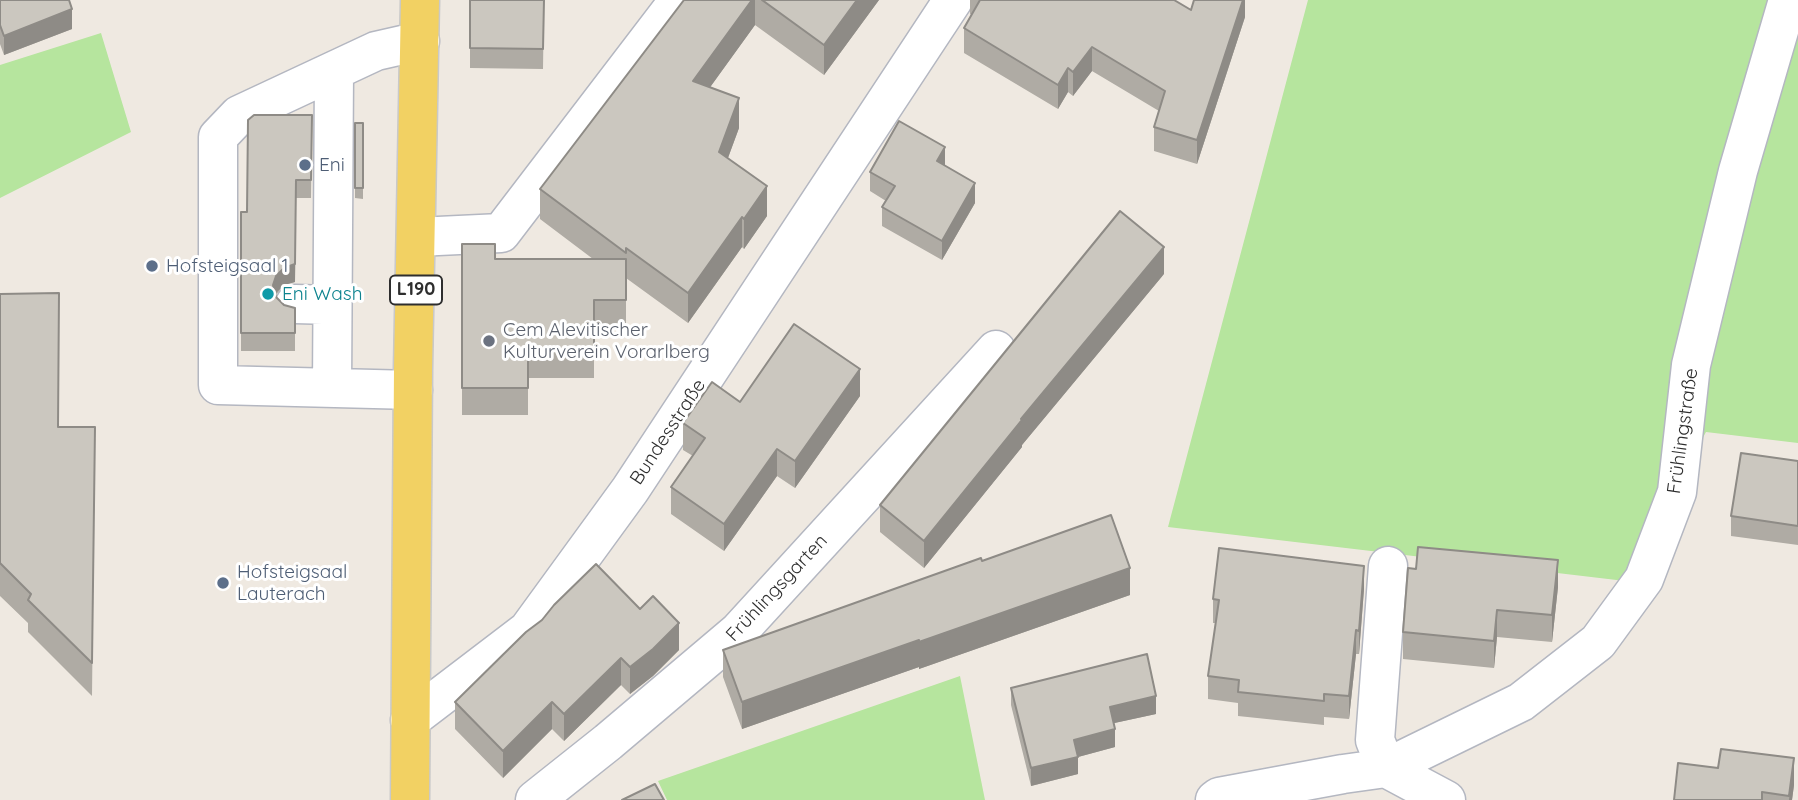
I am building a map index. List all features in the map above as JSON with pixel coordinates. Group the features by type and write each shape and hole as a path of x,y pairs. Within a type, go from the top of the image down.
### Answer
{"main road":[{"name":"L190","path":"410,800 420,0"}],"street":[{"path":"417,237 501,233 679,0"},
{"name":"Bundesstraße","path":"410,720 528,630 630,490 953,0"},
{"name":"Frühlingstraße","path":"1215,800 1271,786 1386,768 1521,702 1598,642 1644,579 1677,492 1691,365 1738,171 1788,0"},
{"path":"414,390 218,385 229,303 218,137 239,115 376,51 420,41"},
{"path":"332,388 314,305 334,72"},
{"name":"Frühlingsgarten","path":"536,800 608,743 738,632 996,351"},
{"path":"1388,566 1375,740 1386,768 1446,800"}],"green space":[{"path":"1308,0 1798,0 1798,443 1706,432 1625,581 1168,527"},
{"path":"101,33 131,132 0,198 0,65"},
{"path":"960,676 985,800 667,800 658,781"}],"building":[{"path":"0,0 69,0 72,9 4,36 0,25"},
{"path":"470,0 544,0 543,49 470,48"},
{"path":"684,0 752,0 693,81 739,98 719,152 767,186 688,293 626,248 626,253 540,189"},
{"path":"762,0 857,0 824,45"},
{"path":"980,0 1174,0 1191,10 1194,0 1243,0 1197,140 1154,127 1165,91 1092,47 1073,72 1068,68 1058,85 964,28"},
{"path":"254,115 312,115 311,180 296,180 295,264 284,268 276,276 273,285 276,297 284,305 295,308 295,333 241,333 241,212 247,212 248,120"},
{"path":"899,121 945,147 937,161 975,183 942,241 882,207 895,186 870,172"},
{"path":"355,123 363,123 363,188 355,188"},
{"path":"1120,211 1164,247 924,541 880,505"},
{"path":"462,244 495,244 495,259 626,259 626,300 594,300 594,351 528,351 528,388 462,388"},
{"path":"59,293 58,427 95,427 92,663 28,600 31,594 0,563 0,294"},
{"path":"794,324 860,369 795,461 777,449 724,524 671,487 705,438 683,423 712,382 740,402"},
{"path":"1741,453 1798,461 1798,526 1731,516"},
{"path":"1111,515 1130,568 742,702 723,650 981,558 982,561"},
{"path":"1418,547 1558,560 1552,615 1497,610 1494,641 1403,632 1408,568 1416,569"},
{"path":"1219,548 1364,566 1359,631 1356,630 1349,696 1324,694 1324,701 1238,692 1239,680 1208,676 1219,600 1213,599"},
{"path":"596,564 640,609 653,596 679,623 630,667 621,658 564,714 552,702 503,751 455,702 526,632 542,620"},
{"path":"1147,654 1156,696 1110,707 1115,729 1074,740 1078,757 1031,768 1011,688"},
{"path":"1721,749 1794,758 1789,796 1762,792 1762,800 1674,800 1678,763 1718,768"},
{"path":"655,784 664,800 622,800"}],"place":[{"name":"Eni","path":"305,165"},
{"name":"Hofsteigsaal 1","path":"152,266"},
{"name":"Eni Wash","path":"268,294"},
{"name":"Cem Alevitischer Kulturverein Vorarlberg","path":"489,341"},
{"name":"Hofsteigsaal Lauterach","path":"223,583"}]}
